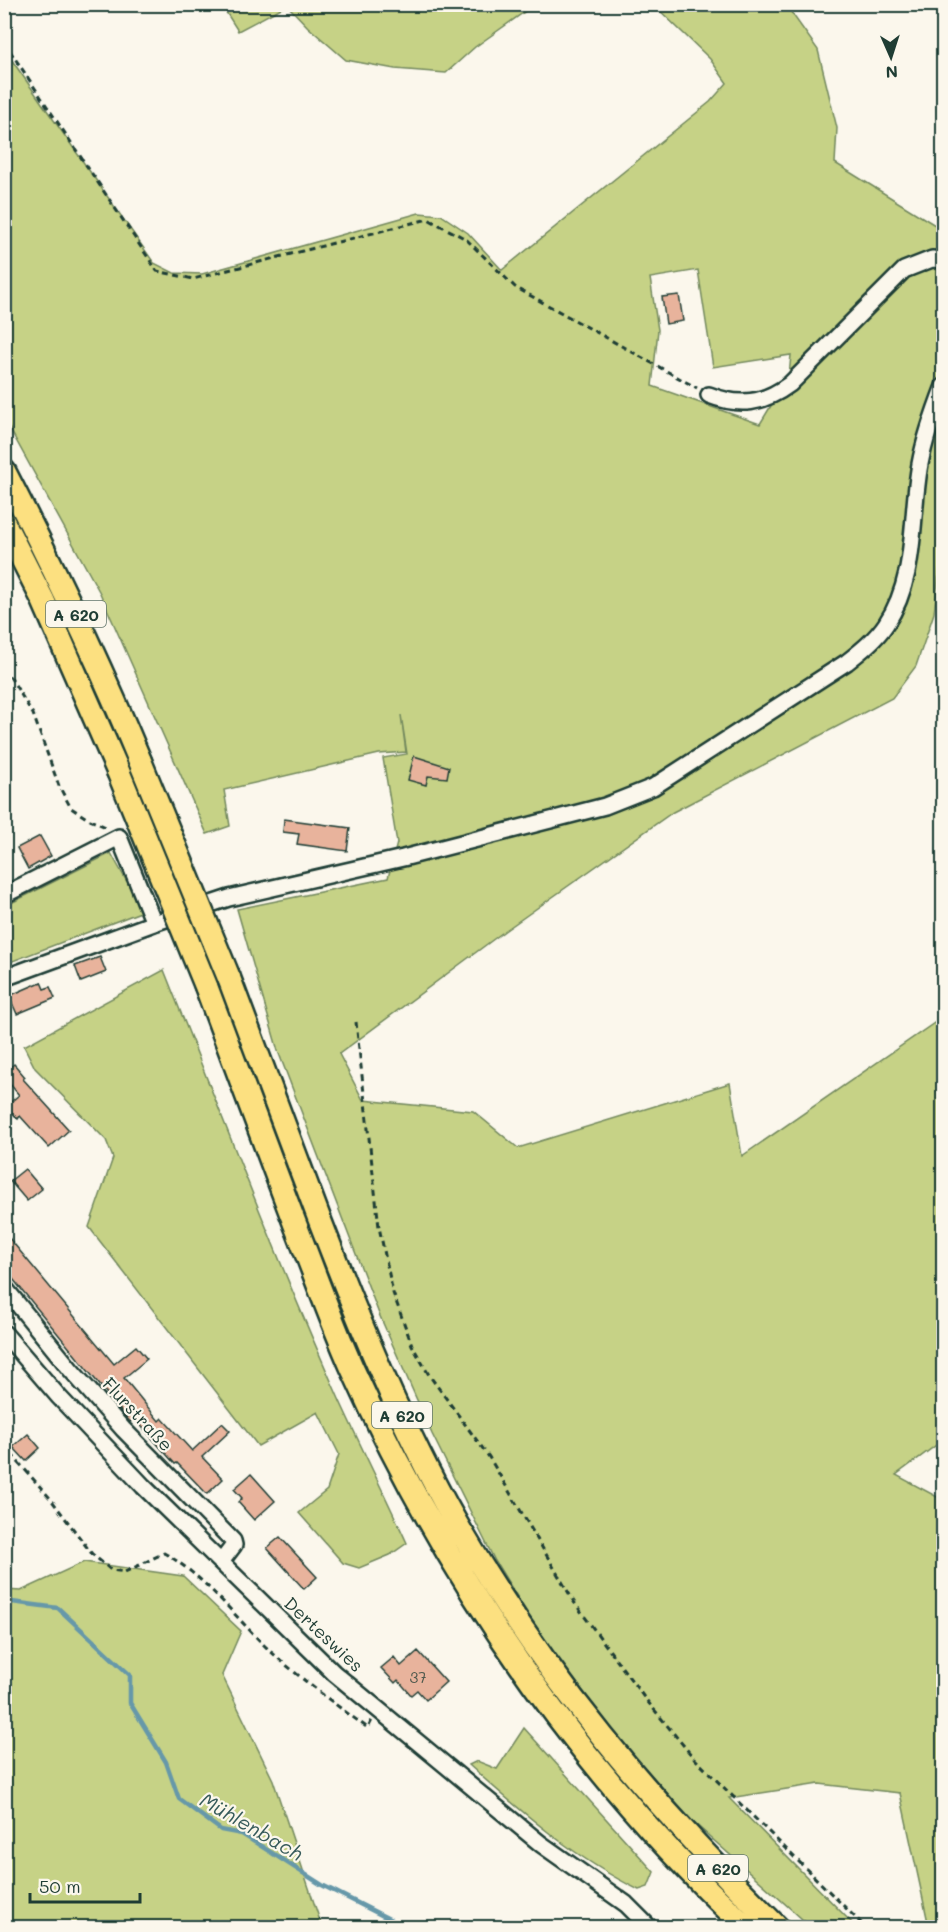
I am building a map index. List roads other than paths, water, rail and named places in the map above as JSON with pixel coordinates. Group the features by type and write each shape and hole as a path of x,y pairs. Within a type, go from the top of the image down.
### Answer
{"highway":[{"name":"A 620","path":"4,471 64,588 108,684 229,978 371,1350 428,1471 456,1523 517,1622 586,1717 660,1807 778,1928"},
{"name":"A 620","path":"4,523 43,600 118,771 206,986 351,1366 411,1490 501,1640 569,1731 645,1822 747,1928"}],"street":[{"path":"709,395 735,403 755,402 775,395 790,384 904,270 932,259 944,260"},
{"path":"4,978 229,898 403,858 606,806 653,787 847,662 870,644 886,624 902,593 912,546 920,466 927,431 944,386"},
{"path":"4,895 119,837 154,923"},
{"name":"Flurstraße","path":"4,1287 71,1370 123,1429 233,1541 234,1545 221,1562"},
{"name":"Derteswies","path":"4,1333 59,1397 135,1478 334,1673 541,1844 626,1904 650,1928"}],"waterway":[{"name":"Mühlenbach","path":"4,1601 58,1608 130,1675 130,1703 166,1762 179,1799 221,1830 242,1834 322,1885 407,1928"}]}
